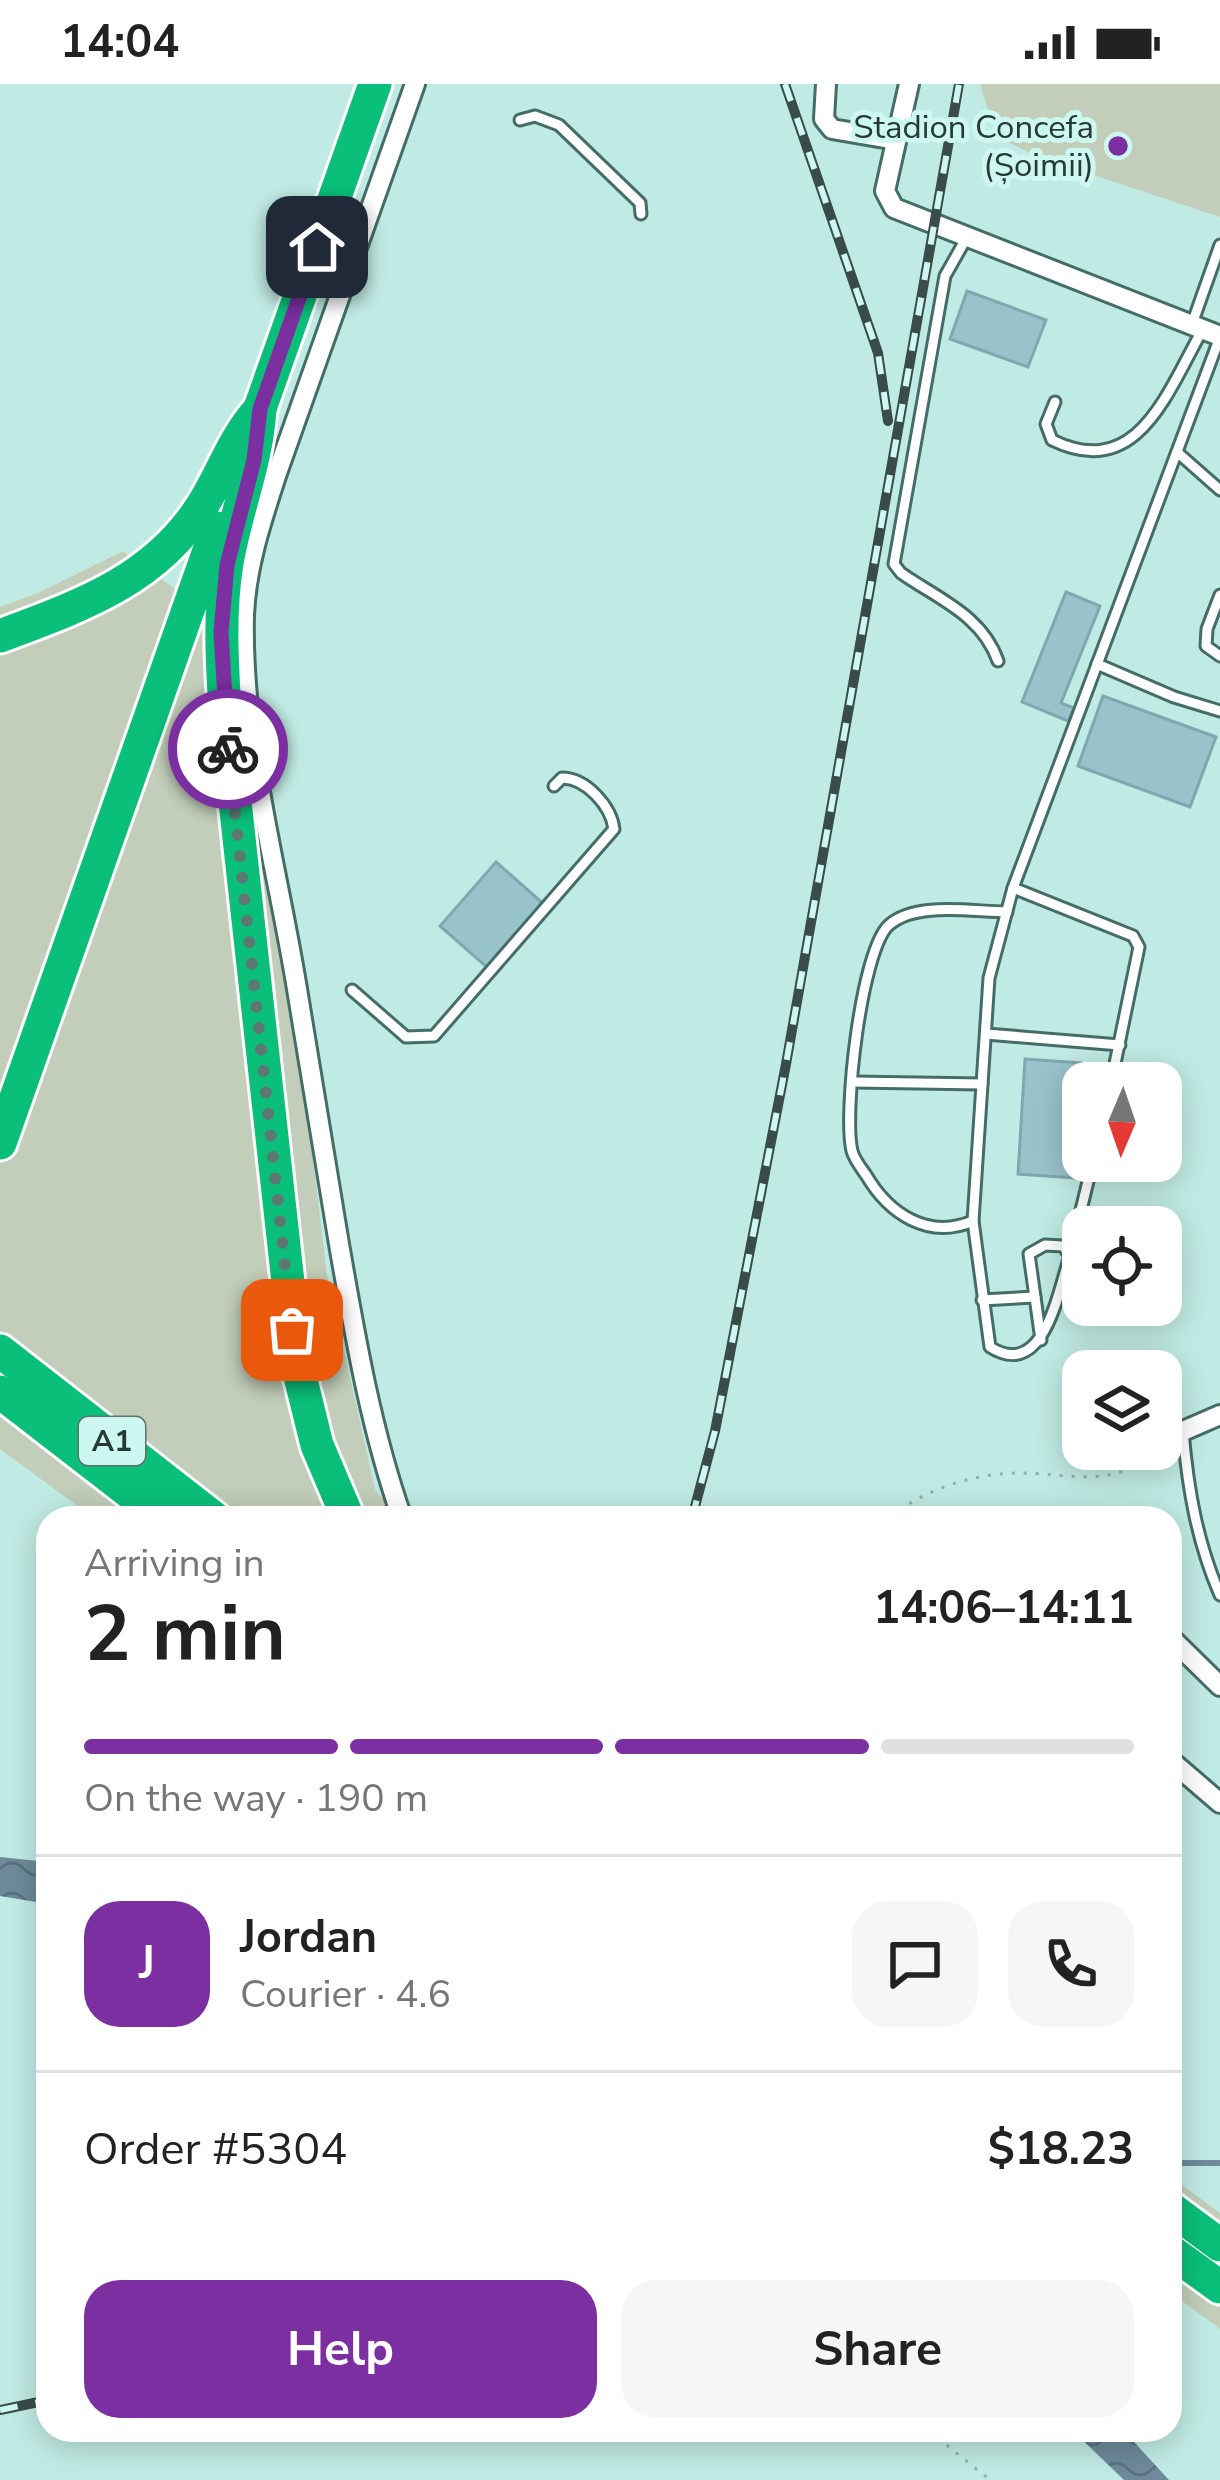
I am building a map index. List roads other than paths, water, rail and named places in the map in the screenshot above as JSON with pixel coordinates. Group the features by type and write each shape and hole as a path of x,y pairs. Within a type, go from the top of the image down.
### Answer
{"highway":[{"path":"0,1143 375,84"},
{"path":"0,635 99,597 156,562 203,503 233,443 260,409"},
{"path":"260,409 254,460 227,565 221,632 225,711 297,1364 317,1445 344,1506"},
{"name":"A1","path":"3,1374 151,1506"},
{"name":"A1","path":"3,1374 196,1506"},
{"path":"0,1414 121,1506"},
{"path":"1182,2217 1220,2245"},
{"path":"1182,2260 1220,2288"}],"street":[{"path":"398,1506 353,1326 275,882 252,736 244,615 248,578 271,493 415,84"},
{"path":"826,84 824,118 832,129 896,140"},
{"path":"909,84 885,191 888,202 907,214 1209,332"},
{"path":"1183,1431 1220,1415"},
{"path":"1182,1649 1220,1686"},
{"path":"1182,1770 1220,1803"}],"lane":[{"path":"520,121 535,116 559,125 640,203 641,214"},
{"path":"967,237 945,276 894,563 901,574 970,616 994,647 998,661"},
{"path":"1062,1279 1041,1340 1025,1354 1002,1355 990,1347 973,1221 989,977 1013,888 1177,452 1209,332 1220,245"},
{"path":"1055,402 1046,424 1052,440 1087,453 1111,452 1126,444 1162,400 1209,332"},
{"path":"1177,452 1220,490"},
{"path":"1220,595 1206,646 1220,656"},
{"path":"1097,664 1220,711"},
{"path":"352,990 406,1037 434,1036 614,829 611,813 579,780 562,778 554,786"},
{"path":"1013,888 1132,936 1139,947 1116,1062"},
{"path":"973,1221 945,1230 911,1223 877,1194 852,1152 854,1043 873,945 890,923 916,911 1006,912"},
{"path":"986,1034 1120,1045"},
{"path":"853,1082 982,1084"},
{"path":"1041,1340 1029,1253 1045,1245 1062,1246"},
{"path":"982,1300 1035,1297"},
{"path":"1183,1431 1198,1536 1220,1595"}],"water":[{"path":"0,1857 36,1861 36,1902 0,1896"},
{"path":"1084,2442 1134,2442 1169,2480 1124,2480"}],"waterway":[{"path":"1182,2163 1220,2163"}],"railway":[{"path":"785,84 878,353 888,421"},
{"path":"695,1506 715,1431 786,1064 959,84"},
{"path":"0,2410 36,2402"}],"place":[{"name":"Stadion Concefa (Șoimii)","path":"1118,146"}]}
